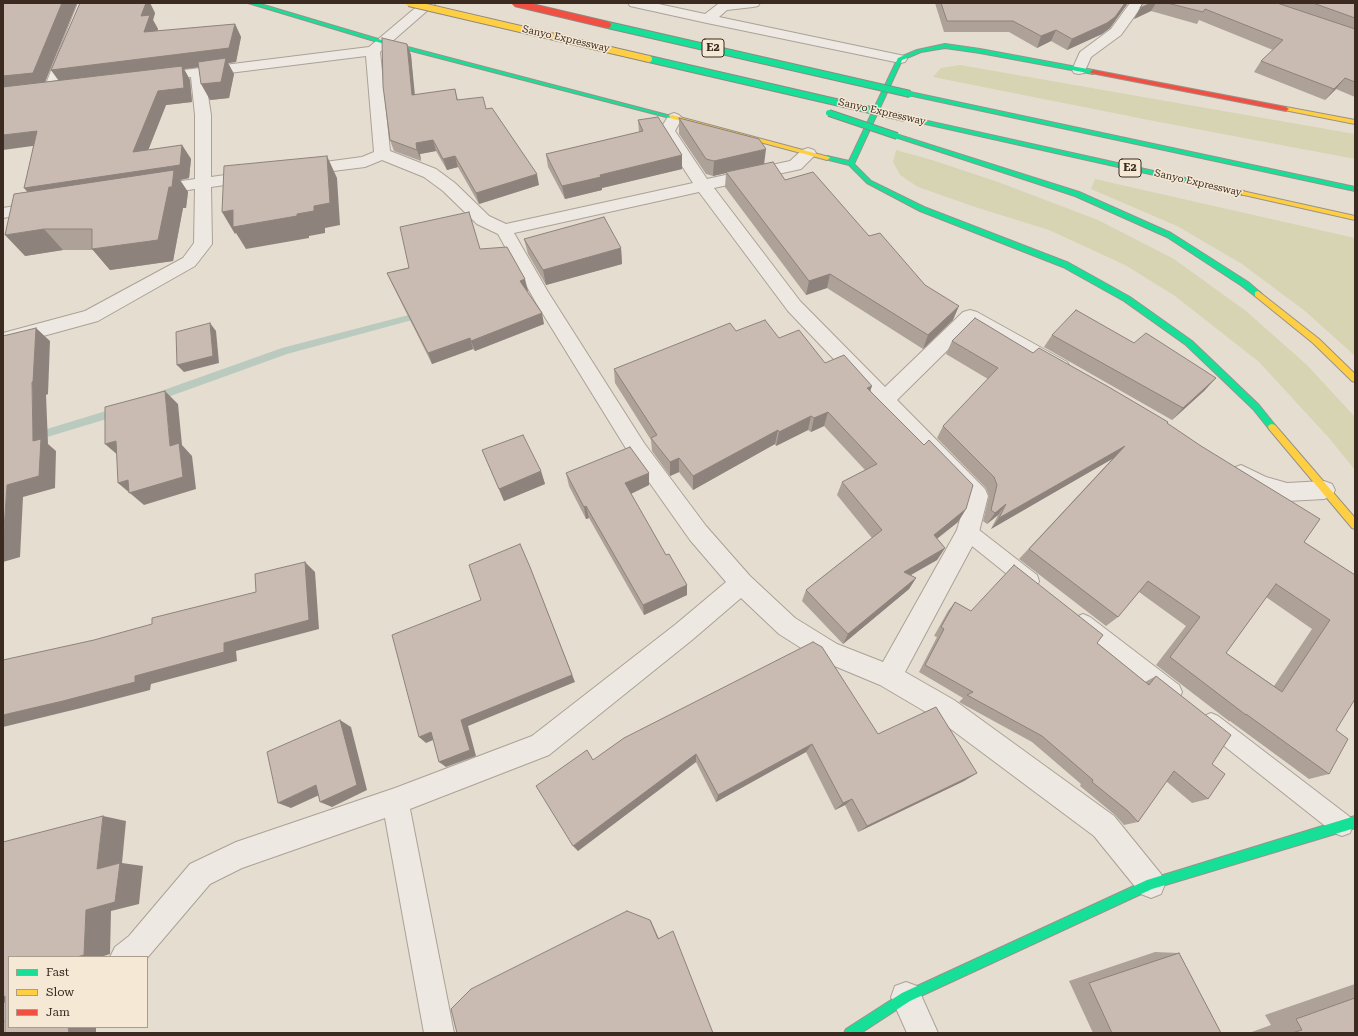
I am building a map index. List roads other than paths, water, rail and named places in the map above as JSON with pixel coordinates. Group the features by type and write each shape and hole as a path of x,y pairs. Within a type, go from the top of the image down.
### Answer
{"main road":[{"path":"251,3 378,47 674,118 851,164 869,182 915,205 1066,265 1127,299 1189,343 1256,407 1324,490 1355,525"},
{"name":"Sanyo Expressway","path":"409,3 906,118 1355,218"},
{"name":"Sanyo Expressway","path":"515,3 910,94 1355,189"},
{"path":"851,164 900,59 919,51 945,46 980,51 1355,122"},
{"path":"707,71 802,104"},
{"path":"817,109 1077,194 1169,235 1245,284 1316,341 1355,379"},
{"path":"1054,125 1355,180"},
{"path":"850,1033 906,997 1151,884 1348,823"}],"street":[{"path":"50,91 85,3"},
{"path":"142,79 378,47 429,3"},
{"path":"635,3 900,59"},
{"path":"706,19 723,7 753,3"},
{"path":"1079,70 1085,55 1116,32 1137,3"},
{"path":"378,47 382,154"},
{"path":"3,340 91,316 190,262 203,244 203,115 197,72"},
{"path":"34,93 65,89"},
{"path":"674,118 666,131 703,185 794,306 977,496 968,532 889,676"},
{"path":"504,230 795,165 808,153"},
{"path":"288,172 365,162 382,154 430,173 449,188 483,220 504,230 541,296 637,449 698,533 742,583 787,626 830,652 889,676 944,709 1104,826 1151,884"},
{"path":"141,192 264,175"},
{"path":"3,213 57,204"},
{"path":"884,400 970,317 1078,377"},
{"path":"1227,465 1261,485 1287,492 1324,490"},
{"path":"126,956 139,946 200,874 236,856 395,802 540,746 684,632 742,583"},
{"path":"395,802 439,1033"},
{"path":"906,997 923,1033"}],"lane":[{"path":"968,532 1042,590"},
{"path":"1067,610 1191,707 1348,823"}],"waterway":[{"path":"154,398 285,351 424,314"},
{"path":"34,437 119,411"}]}
